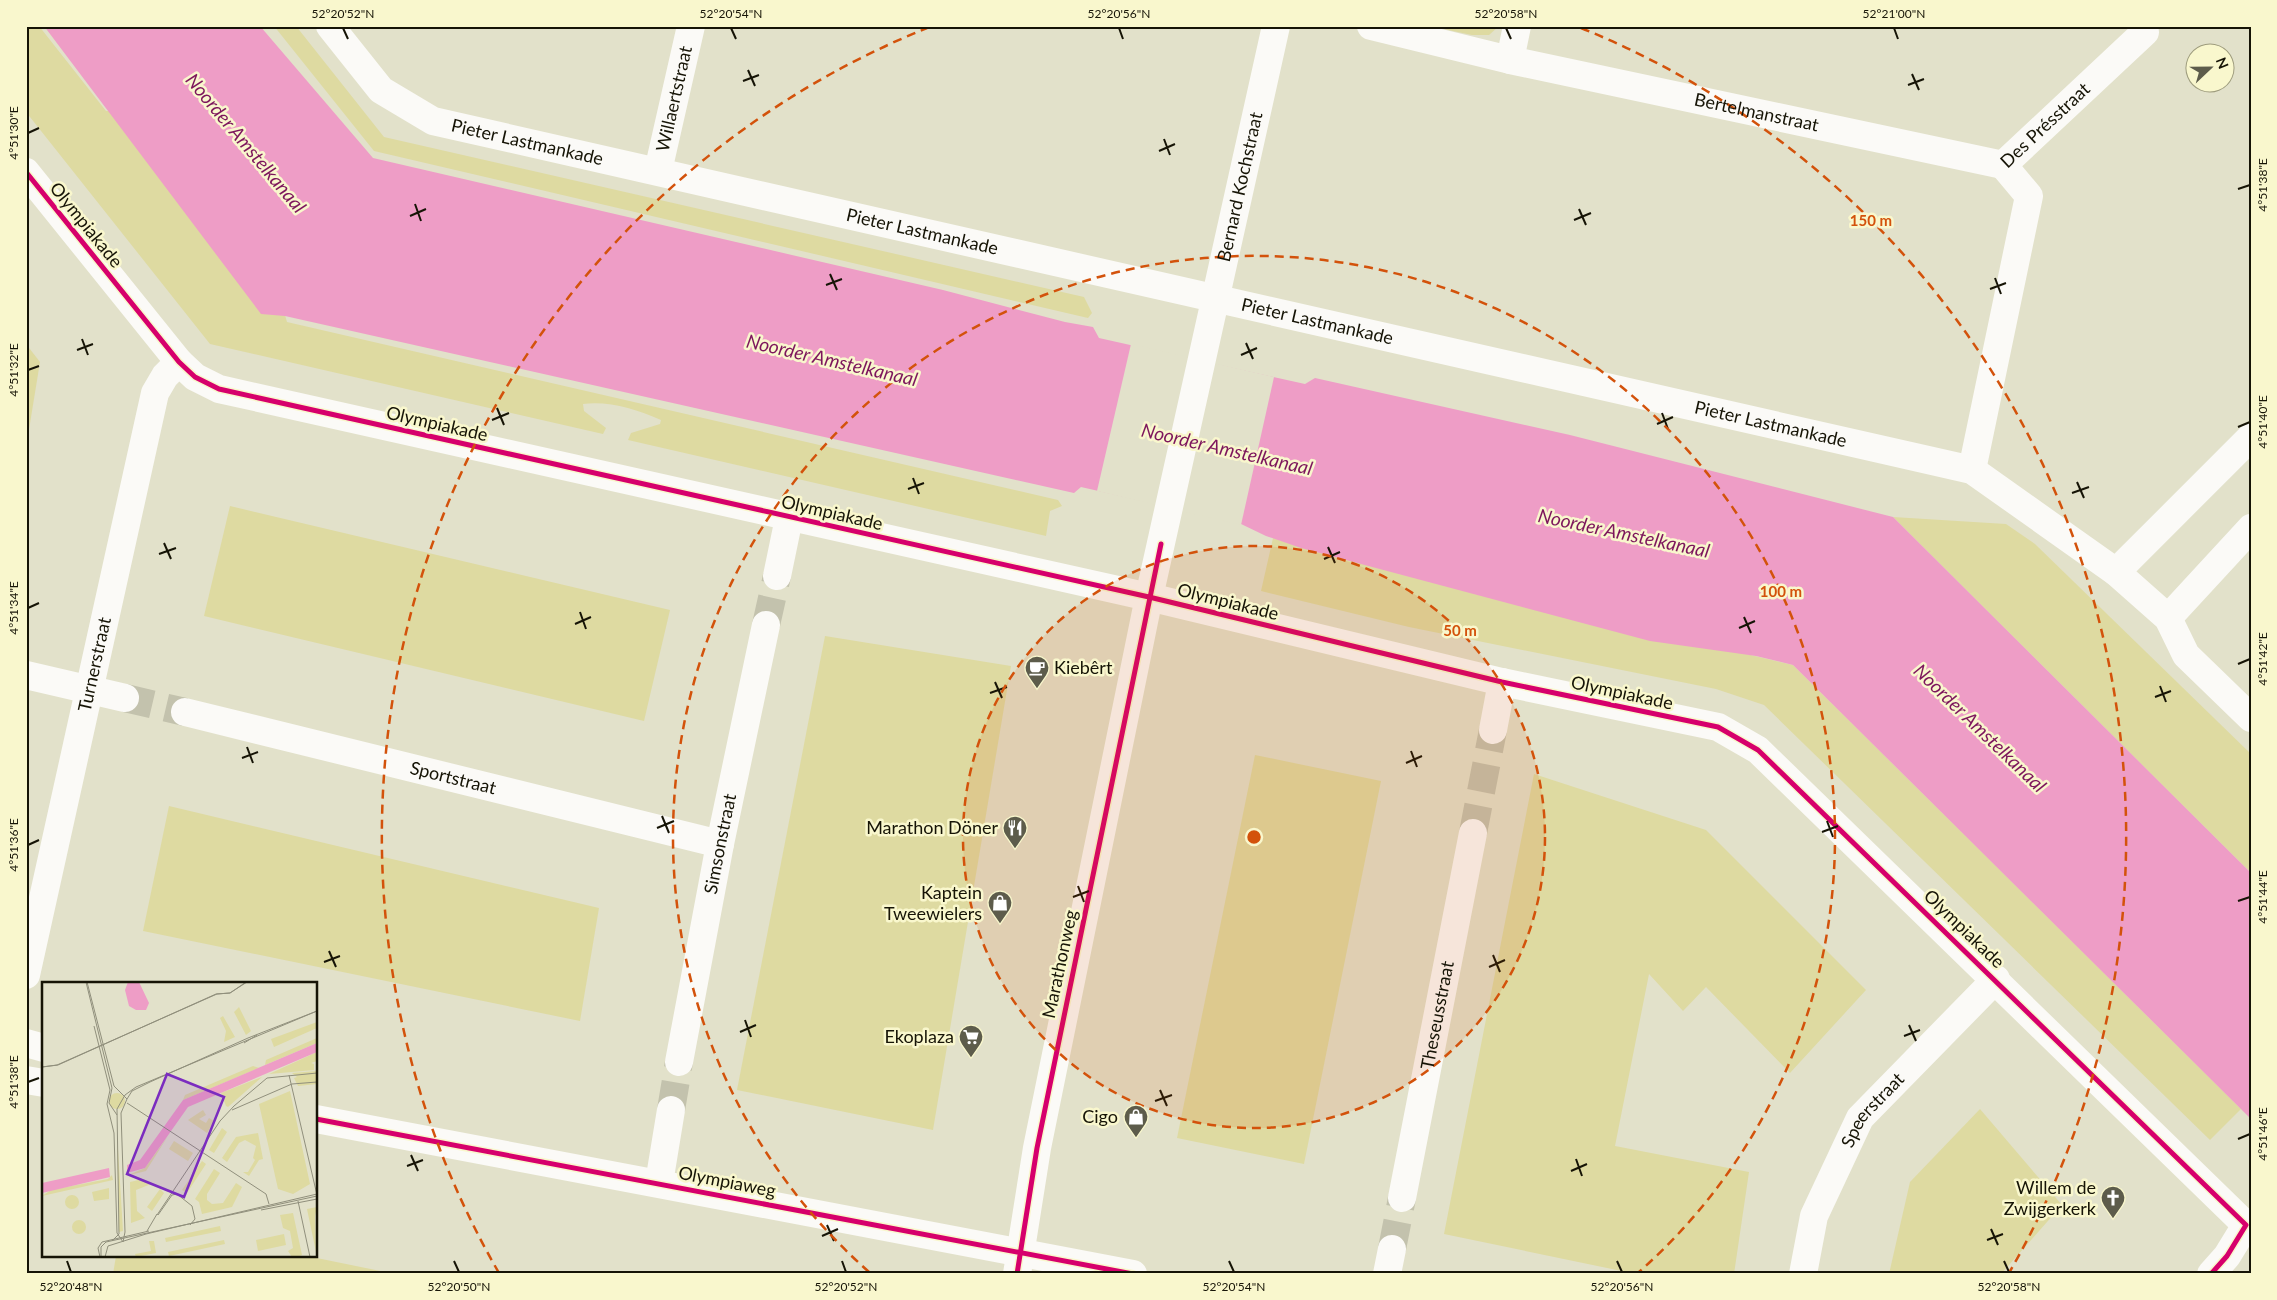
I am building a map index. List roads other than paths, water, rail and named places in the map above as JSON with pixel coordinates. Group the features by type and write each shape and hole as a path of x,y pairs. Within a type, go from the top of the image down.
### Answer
{"street":[{"name":"Pieter Lastmankade","path":"330,26 381,90 433,121 1215,300 1972,470 2116,572 2168,618 2186,655 2251,718"},
{"name":"Willaertstraat","path":"658,171 691,26"},
{"name":"Bernard Kochstraat","path":"1161,544 1276,26"},
{"name":"Bertelmanstraat","path":"1371,26 1510,60 1923,150 2003,165"},
{"path":"1510,60 1518,26"},
{"name":"Des Présstraat","path":"1972,470 2030,196 2003,165 2145,32"},
{"name":"Olympiakade","path":"26,172 179,362 195,377 219,390 1149,597 1502,682 1718,726 1758,750 1996,979 2246,1225 2227,1256 2211,1274"},
{"name":"Turnerstraat","path":"26,975 155,393 165,376 179,362"},
{"path":"2116,572 2251,437"},
{"path":"777,576 789,518"},
{"path":"2168,618 2251,528"},
{"name":"Marathonweg","path":"1019,1263 1037,1148 1161,544"},
{"name":"Simsonstraat","path":"679,1062 720,844 766,625"},
{"path":"26,676 125,698"},
{"path":"1493,730 1502,682"},
{"name":"Sportstraat","path":"185,712 720,844"},
{"name":"Theseusstraat","path":"1402,1198 1473,834"},
{"name":"Speerstraat","path":"1803,1274 1814,1216 1860,1118 1996,979"},
{"path":"26,1043 42,1047"},
{"path":"26,1080 42,1083"},
{"path":"659,1183 672,1110"},
{"name":"Olympiaweg","path":"318,1119 659,1183 904,1232 1019,1263 1132,1274"}],"water":[{"name":"Noorder Amstelkanaal","path":"44,26 260,26 373,158 943,290 1065,322 1093,327 1099,338 1305,384 1315,378 1570,435 1893,517 2251,873 2251,1119 1793,665 1756,656 1650,641 1301,548 1266,536 1239,523 1081,487 1074,493 285,316 261,314"}],"tunnel":[{"path":"766,625 777,576"},
{"path":"125,698 185,712"},
{"path":"1473,833 1493,730"},
{"path":"671,1110 679,1062"},
{"path":"1392,1249 1402,1198"}],"place":[{"name":"Kiebêrt","path":"1037,689"},
{"name":"Marathon Döner","path":"1015,849"},
{"name":"Kaptein Tweewielers","path":"1000,924"},
{"name":"Ekoplaza","path":"971,1058"},
{"name":"Cigo","path":"1136,1138"},
{"name":"Willem de Zwijgerkerk","path":"2113,1219"}]}
